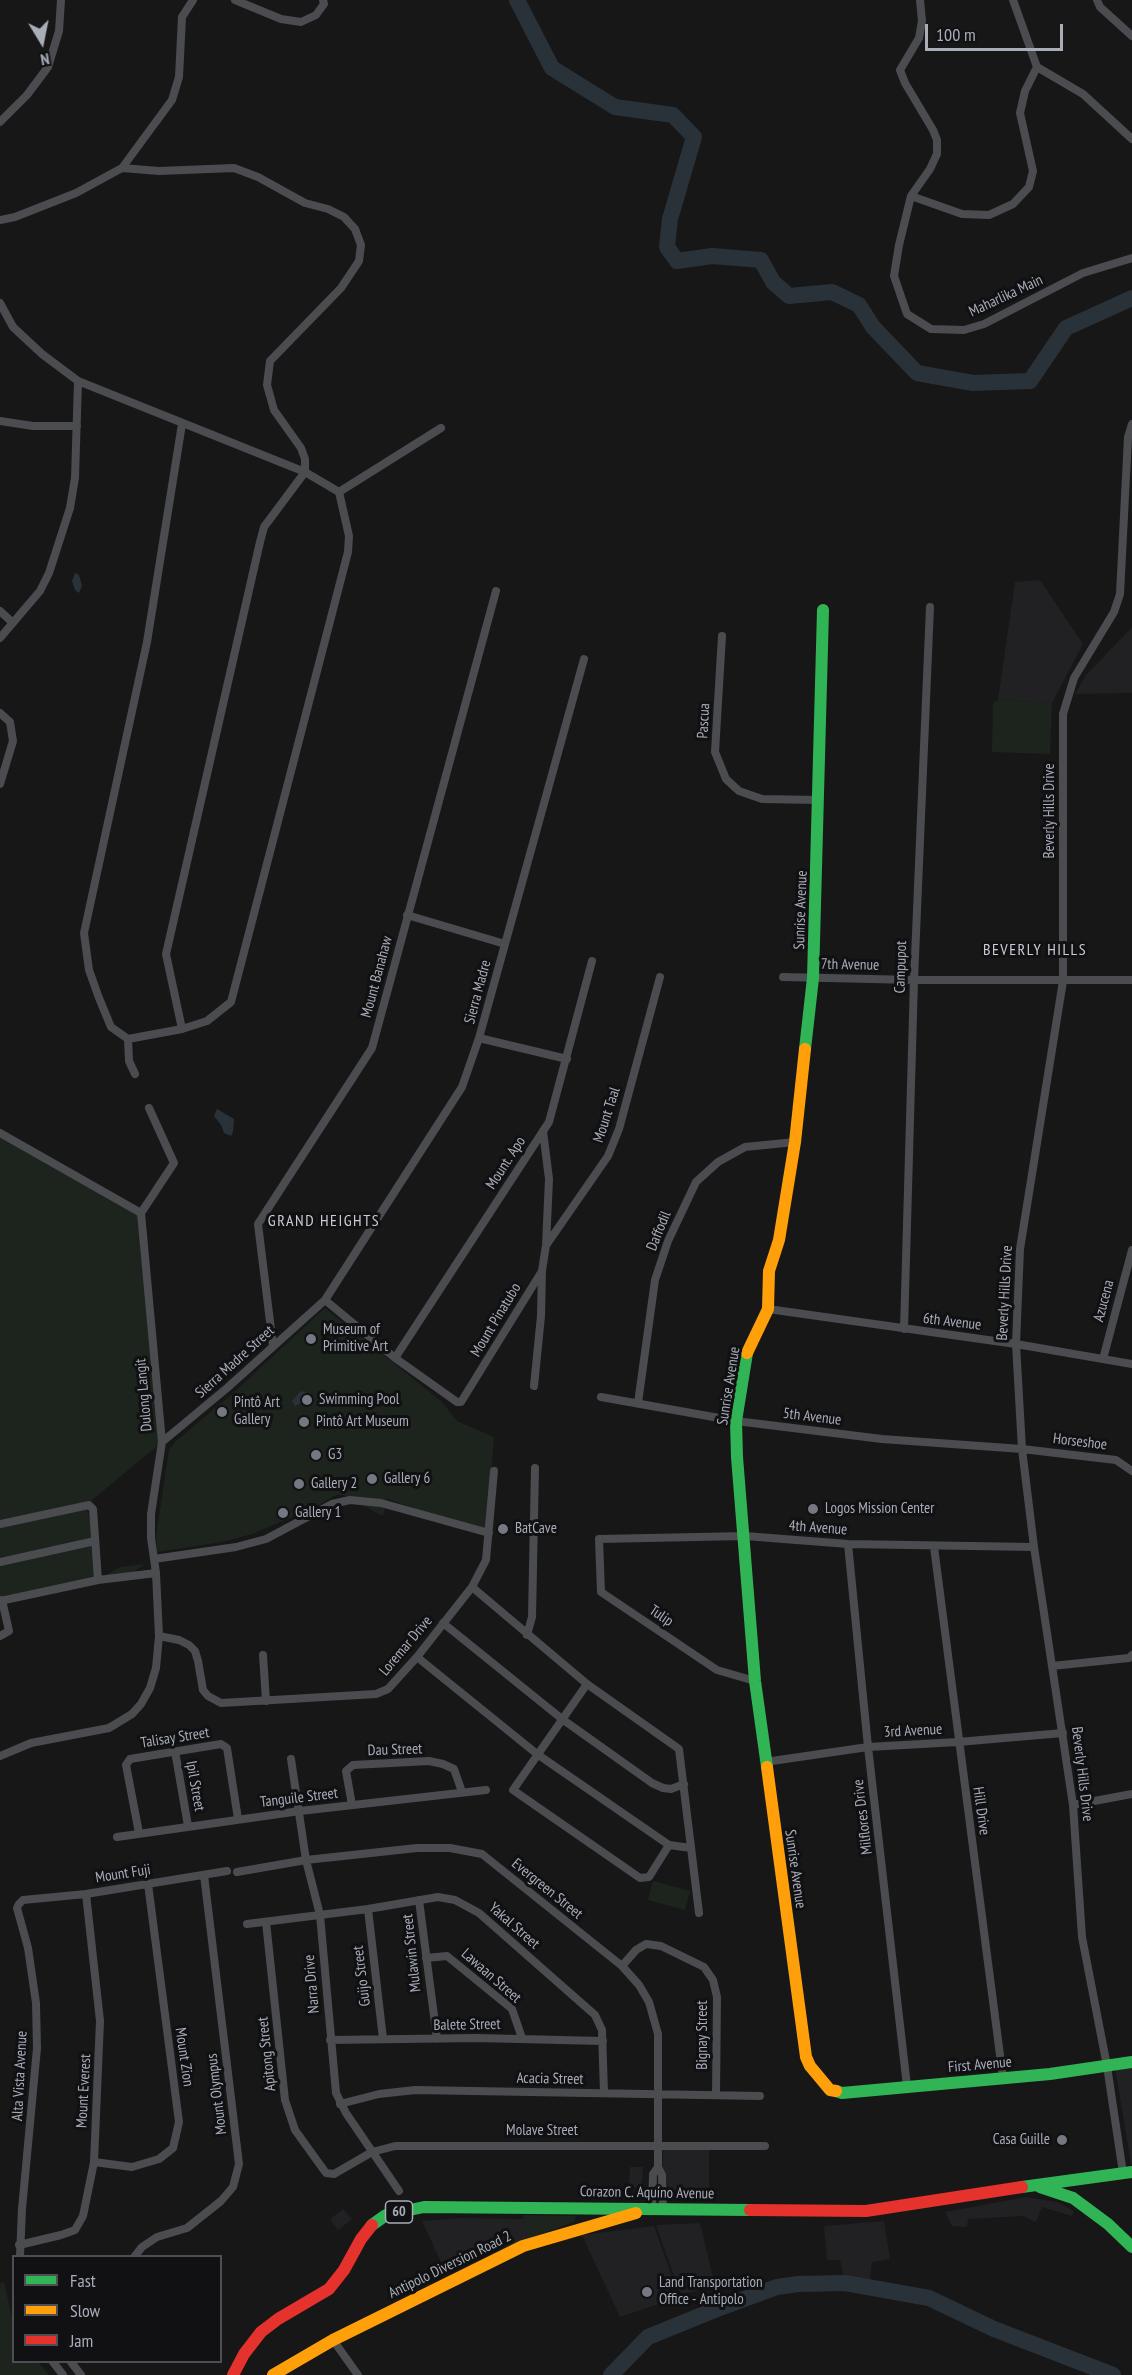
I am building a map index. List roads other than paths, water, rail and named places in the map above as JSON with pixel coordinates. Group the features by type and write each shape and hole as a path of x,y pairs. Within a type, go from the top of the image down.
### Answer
{"street":[{"path":"0,122 27,95 48,67 59,31 61,0"},
{"path":"0,220 15,217 76,193 122,168 172,100 179,77 182,17 194,0"},
{"path":"235,0 281,19 301,22 316,15 324,4 323,0"},
{"name":"Maharlika Main","path":"920,0 922,21 919,38 900,70 905,83 933,130 937,140 937,154 930,169 911,196 899,245 894,276 908,314 931,329 964,330 984,324 1083,273 1132,258"},
{"path":"1014,0 1037,67 1083,94 1132,139"},
{"path":"1097,0 1100,7 1132,36"},
{"path":"911,196 962,214 989,214 1013,204 1029,187 1034,171 1020,113 1025,91 1037,67"},
{"path":"122,168 159,171 234,168 258,177 305,203 328,208 344,217 355,229 361,245 359,261 341,288 270,361 267,385 274,410 301,448 305,459 305,472 264,527 166,954 182,1029"},
{"path":"0,303 13,327 42,354 78,381 305,472 339,492 349,536 348,552 231,1002 207,1021 182,1029 128,1039 111,1027 103,1008 89,970 84,933 147,642 182,424"},
{"path":"0,638 40,591 49,573 70,508 75,478 78,381"},
{"path":"0,421 33,426 77,426"},
{"name":"Beverly Hills Drive","path":"1128,2173 1082,1937 1073,1805 1022,1449 1016,1344 1020,1249 1063,981 1064,714 1074,678 1114,612 1120,594 1128,437 1132,424"},
{"path":"339,492 441,428"},
{"name":"Mount Banahaw","path":"273,1346 258,1224 372,1048 406,915 496,591"},
{"name":"Campupot","path":"904,1329 914,980 930,607"},
{"name":"Sunrise Avenue","path":"823,610 813,978 795,1142 779,1240 769,1271 768,1309 748,1348 736,1421 755,1681 806,2057 810,2066 830,2090"},
{"path":"0,611 13,623"},
{"name":"Pascua","path":"722,636 715,752 726,779 739,791 762,799 819,800"},
{"name":"Sierra Madre","path":"325,1300 462,1088 479,1038 584,659"},
{"path":"0,713 10,722 13,741 0,784"},
{"path":"406,915 505,945"},
{"name":"Mount. Apo","path":"395,1358 549,1122 592,961"},
{"name":"Mount Taal","path":"546,1245 608,1156 619,1129 660,977"},
{"name":"7th Avenue","path":"783,977 914,980 1132,980"},
{"path":"479,1038 567,1059"},
{"path":"128,1039 129,1061 135,1074"},
{"path":"0,1133 141,1213 174,1163 149,1108"},
{"name":"Mount Pinatubo","path":"395,1358 457,1402 464,1398 542,1271 546,1245 549,1179 543,1131"},
{"name":"Daffodil","path":"638,1403 655,1280 668,1241 696,1182 718,1162 745,1147 795,1142"},
{"name":"Dulong Langit","path":"0,1756 31,1743 109,1728 132,1714 141,1704 150,1688 156,1668 159,1636 151,1514 162,1442 141,1213"},
{"name":"Azucena","path":"1103,1359 1132,1250"},
{"path":"534,1386 541,1316 542,1271"},
{"path":"325,1300 395,1358"},
{"name":"Sierra Madre Street","path":"162,1442 227,1388 325,1300"},
{"name":"6th Avenue","path":"768,1309 1016,1344 1132,1364"},
{"name":"5th Avenue","path":"601,1397 736,1421 914,1442 1022,1449"},
{"name":"Horseshoe","path":"1022,1449 1116,1460 1132,1471"},
{"path":"527,1635 532,1617 536,1468"},
{"name":"Loremar Drive","path":"159,1636 179,1640 189,1645 195,1652 203,1690 215,1701 266,1701 376,1694 388,1689 417,1657 472,1587 486,1560 494,1471"},
{"path":"154,1559 236,1547 266,1539 332,1504 350,1500 381,1503 489,1533"},
{"path":"0,1524 89,1505 93,1509 98,1580"},
{"name":"4th Avenue","path":"599,1539 744,1536 848,1544 1035,1547"},
{"name":"Tulip","path":"599,1539 601,1592 717,1670 755,1681"},
{"path":"0,1562 95,1541"},
{"name":"Milflores Drive","path":"848,1544 868,1747 907,2086"},
{"name":"Hill Drive","path":"934,1547 1003,2078"},
{"path":"0,1636 9,1631 1,1600 98,1580 156,1573"},
{"path":"472,1587 587,1684 679,1749 699,1913"},
{"path":"443,1623 562,1719 652,1782 663,1788 671,1789 684,1784"},
{"path":"263,1655 266,1701"},
{"path":"1053,1666 1129,1658 1132,1655"},
{"path":"417,1657 537,1754 669,1845 691,1848"},
{"path":"587,1684 513,1790 640,1878 649,1877 669,1845"},
{"name":"3rd Avenue","path":"765,1762 868,1747 1063,1733"},
{"name":"Talisay Street","path":"139,1833 126,1765 130,1759 221,1744 225,1745 238,1819"},
{"name":"Ipil Street","path":"175,1751 188,1826"},
{"name":"Narra Drive","path":"291,1759 306,1860 320,1915 336,2093 340,2104 399,2191"},
{"name":"Dau Street","path":"352,1805 346,1771 353,1765 429,1761 443,1764 454,1769 462,1792"},
{"name":"Tanguile Street","path":"117,1837 300,1811 486,1790"},
{"path":"1073,1805 1132,1794"},
{"name":"Evergreen Street","path":"237,1872 306,1860 417,1848 450,1848 482,1854 622,1966 639,1985 652,2013 658,2034 658,2167"},
{"name":"Mount Fuji","path":"23,1900 86,1894 227,1871"},
{"name":"Mount Olympus","path":"136,2255 142,2247 157,2237 187,2228 221,2201 233,2187 239,2164 204,1875"},
{"name":"Mount Zion","path":"94,2162 132,2167 159,2159 173,2148 179,2122 148,1884"},
{"name":"Mount Everest","path":"20,2245 75,2230 83,2216 94,2162 100,2021 86,1894"},
{"name":"Yakal Street","path":"248,1924 368,1909 438,1897 455,1900 479,1913 595,2015 602,2030 604,2093"},
{"name":"Alta Vista Avenue","path":"20,2255 37,2048 36,2003 28,1948 18,1908 23,1900"},
{"name":"Mulawin Street","path":"419,1900 437,2039"},
{"name":"Guijo Street","path":"368,1909 383,2039"},
{"name":"Apitong Street","path":"266,1922 285,2100 296,2130 326,2173"},
{"name":"Bignay Street","path":"622,1966 636,1950 646,1944 661,1946 704,1966 713,1980 717,1997 716,2095"},
{"name":"Lawaan Street","path":"426,1958 447,1956 512,2009 522,2038"},
{"name":"Balete Street","path":"330,2040 522,2038 603,2041"},
{"name":"First Avenue","path":"830,2090 842,2093 1003,2078 1132,2062"},
{"name":"Acacia Street","path":"340,2104 379,2094 414,2090 760,2096"},
{"name":"Molave Street","path":"326,2173 334,2174 372,2152 394,2146 421,2144 765,2146"},
{"path":"658,2167 662,2172 663,2185 657,2209 652,2185 653,2174 658,2167"},
{"name":"Corazon C. Aquino Avenue","path":"233,2375 244,2354 261,2332 328,2289 344,2270 366,2231 373,2223 386,2215 437,2206 866,2211 1128,2173"},
{"path":"1073,2198 1069,2187 1081,2178"},
{"path":"652,2185 663,2185"},
{"name":"60","path":"1021,2187 1038,2186 1073,2198 1108,2224 1132,2247"},
{"path":"587,2207 601,2211 600,2219 591,2225"},
{"name":"Antipolo Diversion Road 2","path":"273,2375 333,2340 523,2246 591,2225 657,2209"},
{"path":"333,2340 358,2375"}],"waterway":[{"path":"517,0 552,68 615,107 673,115 694,137 670,219 667,247 677,261 712,256 761,260 773,282 789,296 832,292 859,305 873,327 917,373 973,383 1030,381 1066,328 1132,298"},
{"path":"611,2375 648,2337 717,2309 777,2287 845,2283 929,2298 994,2329 1113,2375"}],"place":[{"name":"Museum of Primitive Art","path":"311,1339"},
{"name":"Swimming Pool","path":"307,1400"},
{"name":"Pintô Art Gallery","path":"222,1412"},
{"name":"Pintô Art Museum","path":"304,1422"},
{"name":"G3","path":"316,1455"},
{"name":"Gallery 6","path":"372,1479"},
{"name":"Gallery 2","path":"299,1484"},
{"name":"Logos Mission Center","path":"813,1509"},
{"name":"Gallery 1","path":"283,1513"},
{"name":"BatCave","path":"503,1529"},
{"name":"Casa Guille","path":"1062,2140"},
{"name":"Land Transportation Office - Antipolo","path":"647,2292"}],"district":[{"name":"BEVERLY HILLS","path":"1035,950"},
{"name":"GRAND HEIGHTS","path":"324,1221"}]}
